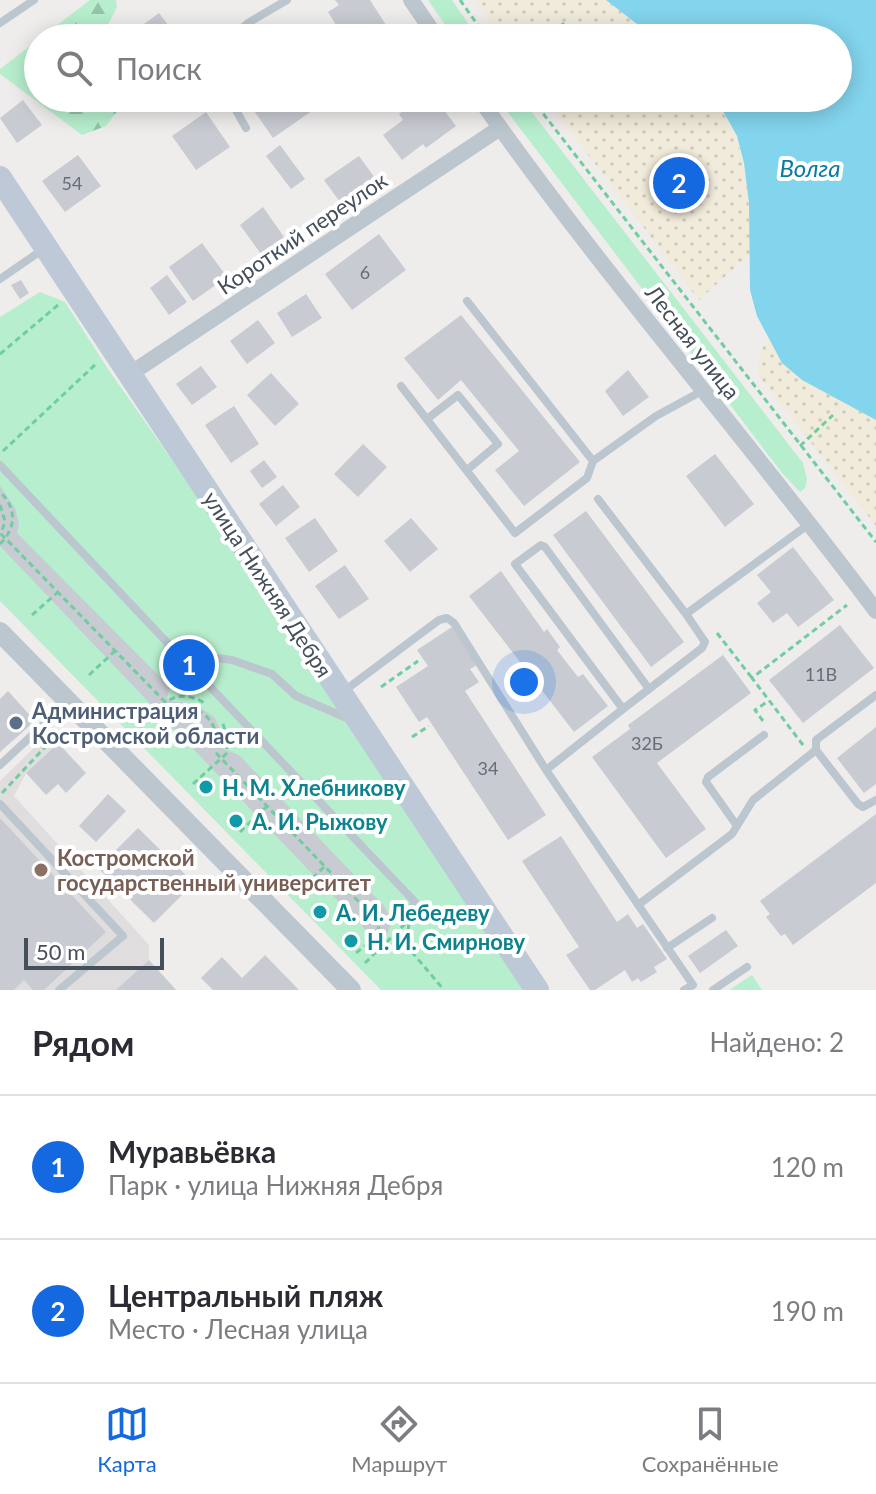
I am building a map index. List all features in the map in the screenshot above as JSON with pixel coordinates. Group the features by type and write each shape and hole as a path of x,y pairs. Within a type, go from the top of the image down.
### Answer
{"main road":[{"name":"улица Нижняя Дебря","path":"0,178 537,990"}],"street":[{"path":"411,0 427,24"},
{"name":"Лесная улица","path":"489,112 702,391 876,611"},
{"name":"Короткий переулок","path":"130,374 500,128"},
{"path":"0,632 351,990"}],"lane":[{"path":"0,23 34,0"},
{"path":"247,24 287,0"},
{"path":"237,112 246,128"},
{"path":"0,279 45,248"},
{"path":"467,301 593,461"},
{"path":"401,386 515,533 587,478 593,461 656,416 702,391"},
{"path":"427,419 458,395 498,444 467,470"},
{"path":"0,465 415,902 410,916"},
{"path":"546,770 702,648 705,642 598,499"},
{"path":"686,614 810,524"},
{"path":"623,709 516,569 517,561 536,546 545,547 649,689"},
{"path":"341,694 439,620 447,618 454,623 546,770 695,987 684,990"},
{"path":"177,653 232,660 272,674 296,696 361,724"},
{"path":"638,905 732,834 753,800 813,752 816,740 876,695"},
{"path":"0,765 69,702"},
{"path":"737,826 706,782 708,777 764,735"},
{"path":"813,752 858,804 868,806 876,800"},
{"path":"0,801 123,936 59,990"},
{"path":"667,948 712,918"},
{"path":"713,990 747,967"}],"path":[{"path":"460,0 477,24"},
{"path":"542,112 876,542"},
{"path":"0,354 62,302"},
{"path":"0,454 101,360"},
{"path":"800,446 833,415"},
{"path":"0,544 11,530 13,520 12,508 1,493"},
{"path":"0,505 5,521 1,534 165,703 170,707 183,706 204,715 215,727 217,754 380,924 375,938 356,953"},
{"path":"32,615 58,592"},
{"path":"752,678 847,605"},
{"path":"703,637 714,629 813,752"},
{"path":"89,675 115,651"},
{"path":"381,687 418,661"},
{"path":"140,727 170,698 187,695 209,706"},
{"path":"764,735 770,731 755,710 769,700"},
{"path":"193,784 227,753 225,729 220,717"},
{"path":"412,737 429,726"},
{"path":"0,801 3,790 62,729"},
{"path":"240,832 267,806"},
{"path":"298,892 325,867"},
{"path":"365,963 410,916"}],"shaded area":[{"name":"Костромской государственный университет","path":"44,738 52,748 26,773 14,796 149,945 149,960 176,990 0,990 0,781"}],"green space":[{"path":"90,0 116,0 117,7 108,24 58,24"},
{"path":"428,0 452,0 468,24 444,24"},
{"path":"24,51 24,92 0,74 0,69"},
{"path":"51,112 116,112 106,126 82,135"},
{"path":"508,112 532,112 803,463 807,479 805,488 800,492 782,473"},
{"path":"40,292 65,302 108,369 361,729 528,990 381,990 0,601 0,317"},
{"path":"752,975 762,990 729,990"}],"sand":[{"path":"475,0 606,0 637,24 491,24"},
{"path":"556,112 723,112 725,115 741,151 745,171 751,253 699,300"},
{"path":"770,338 782,363 802,380 876,420 876,526 759,376 759,356"}],"water":[{"name":"Волга","path":"606,0 876,0 876,420 802,380 782,363 757,316 750,290 749,203 744,163 737,136 724,112 852,112 852,24 637,24"}],"building":[{"path":"335,0 370,0 385,24 335,24 328,12 339,5"},
{"path":"159,13 167,24 144,24"},
{"path":"23,100 24,112 32,112 42,125 17,143 0,118"},
{"path":"206,112 230,147 196,170 172,136"},
{"path":"255,112 310,112 273,138"},
{"path":"446,112 456,126 426,148 423,144 402,160 383,135 403,120 399,114"},
{"path":"280,145 305,179 291,189 266,156"},
{"path":"78,155 101,186 65,212 42,181"},
{"path":"359,156 375,178 340,202 324,180"},
{"path":"263,207 284,237 261,254 240,225"},
{"path":"379,234 406,270 352,310 325,274"},
{"path":"202,243 227,277 193,301 169,267"},
{"path":"167,275 187,302 169,315 150,288"},
{"path":"21,280 29,293 20,299 11,285"},
{"path":"306,294 322,318 292,337 277,313"},
{"path":"461,315 580,462 524,506 495,470 519,451 461,380 438,400 404,358"},
{"path":"258,320 275,343 247,364 230,341"},
{"path":"201,366 217,387 192,405 176,384"},
{"path":"628,370 649,397 623,416 605,391"},
{"path":"271,373 299,404 275,426 247,395"},
{"path":"234,406 259,444 231,463 205,425"},
{"path":"363,444 387,467 358,497 334,474"},
{"path":"715,454 754,504 725,527 686,476"},
{"path":"264,460 277,477 262,488 250,471"},
{"path":"283,485 300,507 276,526 259,504"},
{"path":"0,486 15,508 19,525 17,533 170,687 167,698 170,701 195,704 214,717 221,731 222,748 239,755 384,906 390,917 387,934 377,942 0,546"},
{"path":"586,511 684,642 651,667 553,535"},
{"path":"315,518 338,551 309,572 285,538"},
{"path":"411,518 438,549 410,572 384,541"},
{"path":"793,547 834,600 798,627 787,613 773,623 757,603 771,592 757,575"},
{"path":"345,565 369,599 339,619 315,586"},
{"path":"501,571 544,632 547,629 560,647 557,650 578,677 583,674 608,706 574,732 469,596"},
{"path":"840,625 874,668 803,723 769,680"},
{"path":"452,627 477,665 470,669 479,682 465,691 546,815 508,840 427,717 419,722 396,687 428,666 417,650"},
{"path":"723,655 751,693 657,763 706,829 666,858 592,757 630,729 628,725"},
{"name":"Администрация Костромской области","path":"8,691 35,721 0,752 0,699"},
{"path":"876,727 876,784 864,793 837,758"},
{"path":"58,743 86,773 66,793 58,784 46,795 26,773"},
{"path":"108,794 126,811 96,842 79,826"},
{"path":"876,814 876,883 793,945 766,917 770,914 760,901"},
{"path":"0,818 106,932 44,990 33,990 24,980 14,990 0,990"},
{"path":"138,828 194,883 154,923 98,868"},
{"path":"561,836 617,922 628,914 637,928 643,924 667,959 654,967 657,972 641,982 638,978 632,982 625,970 595,990 590,990 566,955 579,947 522,861"},
{"path":"726,930 738,946 700,973 688,956"},
{"path":"265,955 299,990 213,990 201,978 222,957 242,978"},
{"path":"149,960 176,990 116,990"}],"place":[{"name":"Центральный пляж","path":"679,183"},
{"name":"Муравьёвка","path":"189,665"},
{"name":"Администрация Костромской области","path":"16,723"},
{"name":"Н. М. Хлебникову","path":"206,787"},
{"name":"А. И. Рыжову","path":"236,821"},
{"name":"Костромской государственный университет","path":"41,870"},
{"name":"А. И. Лебедеву","path":"320,912"},
{"name":"Н. И. Смирнову","path":"351,941"}]}
